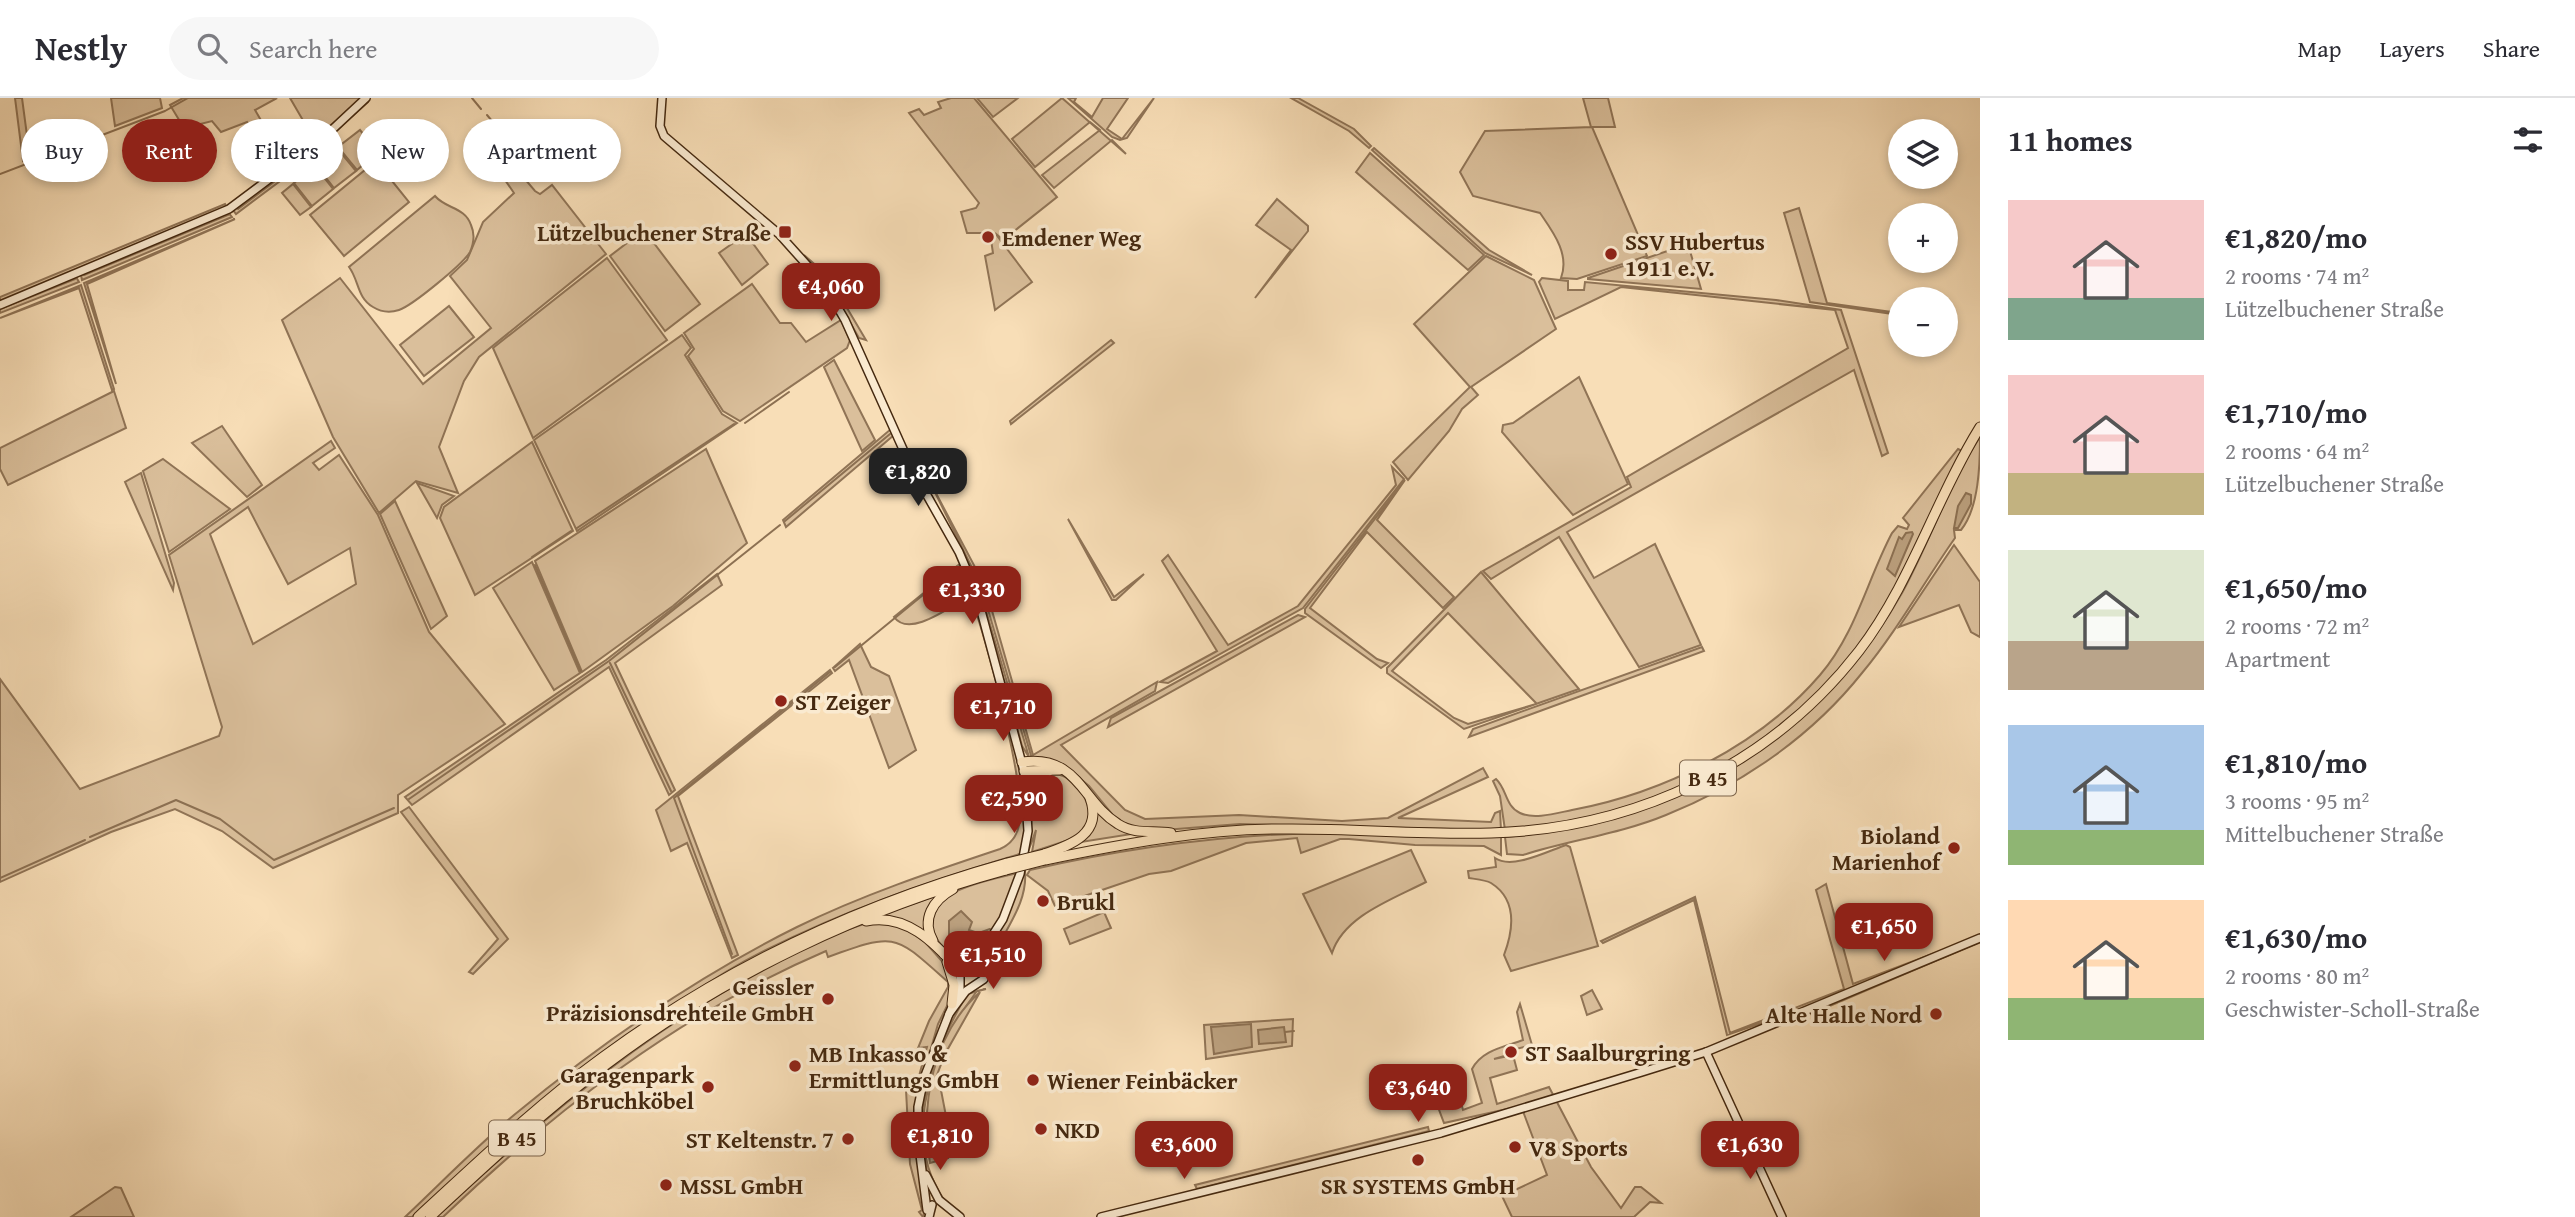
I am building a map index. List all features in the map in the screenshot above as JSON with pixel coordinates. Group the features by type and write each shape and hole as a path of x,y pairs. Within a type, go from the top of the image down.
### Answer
{"highway":[{"name":"B 45","path":"418,1217 556,1094 680,1004 744,966 828,925 910,893 1044,857 1171,833 1245,827 1489,833 1551,828 1642,807 1723,770 1795,719 1860,650 1902,584 1980,427"},
{"path":"1023,767 1047,763 1066,772 1120,825 1139,832 1171,833"},
{"path":"1023,767 1066,772"},
{"path":"1027,797 1036,780 1050,770"},
{"path":"1044,857 1074,843 1087,832 1093,812 1084,787"},
{"name":"B 45","path":"1044,857 1149,841 1263,829"},
{"name":"B 45","path":"430,1217 552,1107 642,1038 733,981 886,908 1007,867"},
{"path":"952,1004 954,980 928,928 930,910 938,899 967,881"},
{"path":"847,925 877,919 894,920 915,929 941,951 965,965"}],"main road":[{"path":"0,305 229,209 313,146 366,98"},
{"path":"662,98 660,126 664,135 797,251 824,284 845,320 908,461 971,579 1023,767 1028,831 1020,874 992,938 982,983 972,987 949,1014"},
{"path":"942,1203 928,1212 920,1154 918,1107 923,1078 965,965 992,938"},
{"path":"1101,1217 1488,1120 1706,1052 1980,938"},
{"path":"965,965 980,964 985,971"},
{"path":"960,981 972,987"},
{"path":"1706,1052 1782,1217"},
{"path":"920,1154 929,1182 942,1203 956,1215"}],"shaded area":[{"path":"15,98 22,98 25,119 21,119 21,145"},
{"path":"111,98 160,98 162,108 133,119 122,119 122,123 115,126"},
{"path":"183,98 277,98 255,110 260,119 231,119 231,128 221,132 217,127 217,119 179,119 170,105"},
{"path":"290,98 361,98 339,119 302,119"},
{"path":"951,98 974,98 1057,197 1003,240 995,233 1032,282 995,310 985,256 993,253 990,233 967,233 961,212 976,208 979,203 909,113 919,109 924,115 941,108 938,102"},
{"path":"977,98 1018,98 993,117"},
{"path":"1062,98 1090,122 1035,167 1012,139"},
{"path":"1068,98 1076,98 1074,102 1092,117 1103,98 1128,98 1107,129 1122,139 1154,98 1127,138 1120,140 1112,137"},
{"path":"1291,98 1298,98 1354,129 1371,146 1369,148 1349,131"},
{"path":"1583,98 1608,98 1615,127 1592,127 1647,256 1577,279 1561,278 1562,252 1540,213 1473,196 1460,172 1485,131 1591,127"},
{"path":"1099,131 1111,141 1054,188 1042,175"},
{"path":"357,132 357,170 343,153 343,143"},
{"path":"1374,148 1489,250 1532,275 1485,253 1372,150"},
{"path":"1370,153 1484,255 1468,270 1356,172"},
{"path":"343,155 356,171 343,181"},
{"path":"357,177 357,182 393,182 409,202 344,256 310,215"},
{"path":"271,182 279,182 236,214 233,210"},
{"path":"328,182 333,189 312,206 294,183"},
{"path":"329,182 342,182 334,188"},
{"path":"506,182 527,182 540,194 552,185 606,254 479,357 464,381 439,447 458,493 416,481 379,513 333,437 282,320 340,278 423,384 491,328 450,276 467,260 483,222 514,193"},
{"path":"293,184 311,207 300,215 282,193"},
{"path":"435,196 468,219 473,235 470,252 426,293 406,307 392,312 376,309 364,299 349,267"},
{"path":"1277,199 1308,226 1308,231 1255,298 1291,250 1256,225"},
{"path":"225,204 227,208 0,302 0,297"},
{"path":"1799,208 1827,303 1888,313 1810,302 1784,213"},
{"path":"228,212 232,217 82,280 81,275"},
{"path":"235,219 87,284 116,384 84,283"},
{"path":"644,230 700,304 665,331 610,256"},
{"path":"746,234 768,264 742,285 719,253"},
{"path":"1688,244 1701,289 1588,279 1588,278"},
{"path":"804,255 828,276 866,340 859,338 828,284"},
{"path":"1486,256 1534,280 1556,329 1471,387 1478,395 1462,409 1449,431 1408,480 1393,462 1470,387 1414,324"},
{"path":"607,258 667,340 533,438 493,348"},
{"path":"76,277 79,282 0,313 0,307"},
{"path":"1542,278 1568,281 1568,290 1584,290 1585,282 1776,300 1841,310 1888,453 1882,456 1854,370 1567,532 1594,578 1655,544 1701,645 1639,667 1559,537 1491,579 1483,571 1631,487 1627,477 1848,348 1835,310 1621,287 1555,319 1539,282"},
{"path":"752,284 780,323 791,323 806,342 841,320 850,340 847,348 740,421 723,411 688,356 694,349 684,333"},
{"path":"81,285 114,389 112,390 79,288 0,318"},
{"path":"449,306 474,337 424,376 400,345"},
{"path":"682,335 691,348 685,355 722,414 737,423 577,531 534,440"},
{"path":"1111,340 1114,343 1011,424 1010,421"},
{"path":"834,360 875,440 862,451 824,367"},
{"path":"1579,377 1628,484 1573,515 1502,432 1503,425 1513,423"},
{"path":"114,391 126,428 8,485 0,469 0,448"},
{"path":"222,426 262,485 247,497 192,443"},
{"path":"891,429 894,435 786,527 783,520"},
{"path":"1980,437 1975,498 1967,521 1961,530 1954,530 1955,538 1875,657 1820,718 1748,774 1694,803 1631,827 1523,855 1507,854 1505,837 1567,829 1626,814 1682,793 1735,766 1784,732 1828,692 1867,646 1902,593 1958,474"},
{"path":"331,441 335,448 313,463 319,470 339,455 378,515 429,632 505,724 398,795 398,813 273,868 222,831 175,809 111,832 0,882 0,679 80,789 219,736 222,727 169,555","holes":["248,507 288,584 350,548 356,584 253,644 210,534"]},
{"path":"532,442 573,531 475,595 440,518 444,507"},
{"path":"706,449 747,543 673,606 582,672 535,561"},
{"path":"1958,449 1962,451 1893,595 1867,636 1837,674 1802,708 1723,765 1680,788 1635,806 1589,819 1505,830 1500,796 1493,781 1496,779 1511,806 1520,813 1539,816 1560,813 1641,792 1674,779 1707,763 1768,724 1796,700 1832,659 1852,624 1892,533 1898,526 1907,529 1909,525 1903,518"},
{"path":"163,459 230,509 169,552 143,471"},
{"path":"1392,467 1404,479 1303,608 1168,683 1160,682 1217,651 1162,561 1168,555 1228,645 1298,606 1396,485"},
{"path":"141,473 174,583 173,590 125,482"},
{"path":"929,480 985,586 1033,755 1157,682 1155,691 1061,745 1125,810 1145,819 1239,815 1342,821 1388,818 1483,768 1488,777 1398,818 1491,822 1495,813 1500,811 1501,830 1240,824 1164,830 1133,827 1116,819 1089,786 1071,771 1032,759 981,586"},
{"path":"1405,480 1377,520 1454,597 1443,608 1367,532 1310,608 1377,659 1388,663 1381,668 1305,613 1305,609"},
{"path":"417,483 454,496 442,505 437,518"},
{"path":"926,485 979,587 1029,757 1022,746 978,587"},
{"path":"1966,493 1971,495 1971,504 1958,528 1954,528 1958,506"},
{"path":"395,501 447,616 431,629 380,514"},
{"path":"1068,519 1114,597 1144,574 1116,600 1112,600"},
{"path":"1912,532 1895,576 1887,569 1899,537 1902,539 1906,533"},
{"path":"1954,545 1980,582 1980,637 1971,632 1959,605 1899,627"},
{"path":"532,562 580,673 554,690 493,588"},
{"path":"959,565 962,565 968,579 977,607 1014,743 1024,808 1023,853 859,909 795,936 716,978 627,1041 496,1144 412,1217 405,1217 514,1115 615,1037 722,967 822,915 1000,849 1013,839 1019,825 1020,804 1009,736 978,617"},
{"path":"957,566 970,596 920,622 901,623 894,617"},
{"path":"1481,572 1579,689 1536,704 1448,613 1392,671 1454,718 1468,724 1535,704 1464,729 1387,673 1387,668"},
{"path":"717,574 722,585 615,663 675,790 669,795 609,667 412,805 405,797 606,660"},
{"path":"1298,615 1305,617 1108,727 1111,718"},
{"path":"860,644 871,667 889,676 916,750 889,768 849,660 835,671 833,668"},
{"path":"1702,647 1704,651 1469,737 1473,729"},
{"path":"830,670 832,673 678,796 738,955 732,958 687,843 671,851 656,810"},
{"path":"1051,774 1074,782 1087,802 1091,818 1078,837 1032,852 1036,830 1028,852 1034,797 1038,785 1037,817 1040,788 1038,780"},
{"path":"409,807 508,939 473,974 469,972 498,939 401,812"},
{"path":"1096,810 1132,834 1081,842"},
{"path":"1349,833 1501,837 1501,855 1484,846 1415,845 1349,839 1340,839 1301,853 1297,838 1246,843 1171,871 1149,874 1055,906 1048,891 1027,875 1030,870 1069,861 1149,847 1268,835"},
{"path":"1566,845 1570,847 1598,946 1511,971 1504,955 1511,926 1506,898 1491,883 1469,878 1468,871 1496,867 1495,858 1502,861 1520,861"},
{"path":"1411,850 1426,882 1370,910 1358,919 1338,940 1332,953 1303,894"},
{"path":"1025,871 1019,906 991,961 993,980 987,960"},
{"path":"1017,873 997,924 982,948 973,956 963,959 944,948 933,930 932,916 937,905 961,889"},
{"path":"1826,884 1853,984 1980,936 1811,1006 1727,1035 1694,900 1603,943 1601,941 1695,897 1730,1033 1844,989 1816,890"},
{"path":"935,896 928,935 881,915"},
{"path":"961,911 972,922 969,930 975,932 977,938 972,939 969,932 967,941 956,943 949,938 949,921"},
{"path":"1104,912 1111,928 1070,944 1064,929"},
{"path":"867,923 896,924 909,931 925,942 948,968 951,998 938,1024 918,1093 926,1206 923,1217 919,1212 922,1210 910,1164 906,1090 916,1087 927,1047 918,1048 948,982 904,946 882,941 828,957 826,951 773,976 671,1034 576,1102 486,1177 443,1217 435,1217 543,1122 656,1035 768,966 817,942"},
{"path":"1980,942 1811,1014 1810,1012"},
{"path":"1592,990 1602,1009 1587,1015 1581,996"},
{"path":"977,991 947,1038 927,1092 923,1119 924,1147 931,1174 944,1200 933,1186 924,1157 922,1134 923,1113 926,1092 946,1033 967,994"},
{"path":"980,992 945,1054 937,1075 942,1075 944,1084 940,1085 946,1116 940,1118 948,1158 930,1163 927,1117 934,1071 951,1028"},
{"path":"1520,1004 1532,1045 1508,1051 1508,1055 1494,1059 1513,1055 1517,1070 1490,1078 1497,1104 1549,1087 1591,1167 1621,1208 1635,1187 1641,1187 1661,1203 1650,1202 1634,1217 1512,1217 1502,1196 1547,1175 1521,1106 1444,1123 1432,1091 1456,1084 1463,1110 1482,1103 1472,1069 1488,1053 1523,1040 1517,1012"},
{"path":"1293,1019 1292,1046 1206,1059 1204,1025"},
{"path":"1251,1024 1252,1047 1214,1054 1211,1027"},
{"path":"1284,1027 1286,1042 1259,1044 1258,1030"},
{"path":"1428,1127 1429,1131 1197,1189 1195,1185"},
{"path":"115,1187 121,1188 134,1217 71,1217"}],"waterway":[{"path":"0,174 165,111 188,98"},
{"path":"472,98 481,109"},
{"path":"343,124 368,102"},
{"path":"487,115 490,119"},
{"path":"238,209 274,182"},
{"path":"84,275 230,214"},
{"path":"0,309 75,279"},
{"path":"745,423 789,392"},
{"path":"577,528 734,424"},
{"path":"785,521 890,434"},
{"path":"409,799 609,661 780,525"},
{"path":"532,557 571,531"},
{"path":"535,565 581,672"},
{"path":"835,667 956,568"},
{"path":"610,663 671,791"},
{"path":"732,954 674,798 830,672"},
{"path":"90,837 176,800 220,819 274,860 394,808"},
{"path":"0,878 85,840"},
{"path":"976,934 990,929"},
{"path":"964,942 967,954"},
{"path":"1285,1032 1294,1031"}],"place":[{"name":"Lützelbuchener Straße","path":"785,232"},
{"name":"Emdener Weg","path":"988,237"},
{"name":"SSV Hubertus 1911 e.V.","path":"1611,254"},
{"name":"ST Zeiger","path":"781,701"},
{"name":"Bioland Marienhof","path":"1954,848"},
{"name":"Brukl","path":"1043,901"},
{"name":"Geissler Präzisionsdrehteile GmbH","path":"828,999"},
{"name":"Alte Halle Nord","path":"1936,1014"},
{"name":"ST Saalburgring","path":"1511,1052"},
{"name":"MB Inkasso & Ermittlungs GmbH","path":"795,1066"},
{"name":"Wiener Feinbäcker","path":"1033,1080"},
{"name":"Garagenpark Bruchköbel","path":"708,1087"},
{"name":"NKD","path":"1041,1129"},
{"name":"ST Keltenstr. 7","path":"848,1139"},
{"name":"V8 Sports","path":"1515,1147"},
{"name":"SR SYSTEMS GmbH","path":"1418,1160"},
{"name":"MSSL GmbH","path":"666,1185"}]}
